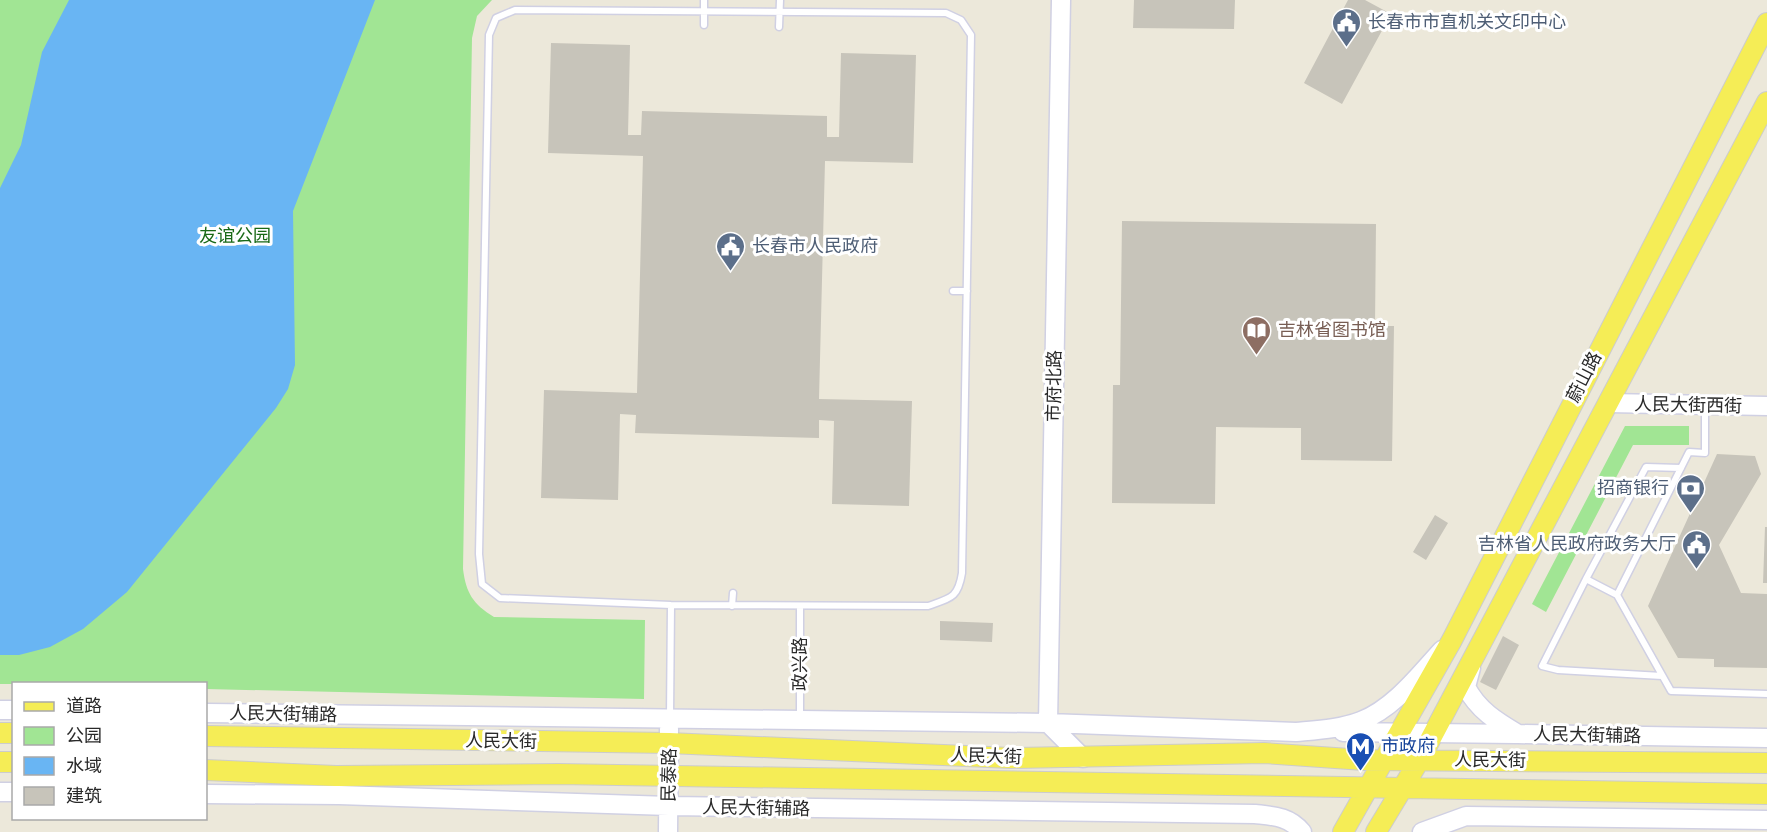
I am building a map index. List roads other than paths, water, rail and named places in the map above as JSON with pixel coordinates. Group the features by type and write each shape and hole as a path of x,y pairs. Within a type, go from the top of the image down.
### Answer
{"main road":[{"name":"市府北路","path":"1048,723 1061,0"},
{"name":"蔚山路","path":"1343,832 1452,640 1767,22"},
{"name":"蔚山路","path":"1376,832 1420,759 1476,649 1767,102"},
{"name":"人民大街西街","path":"1608,403 1767,406"},
{"path":"1296,732 1337,728 1363,720 1395,700 1452,640"},
{"name":"人民大街辅路","path":"1476,649 1466,687 1473,701 1493,719 1518,734 1767,738"},
{"name":"人民大街辅路","path":"207,713 670,718 800,722 1048,723 1296,732"},
{"name":"民泰路","path":"668,832 670,718"},
{"path":"1048,723 1083,758"},
{"path":"1296,732 1518,734"},
{"name":"人民大街","path":"207,736 669,743 1011,758 1264,753 1383,760 1767,763"},
{"name":"人民大街","path":"207,770 336,776 559,774 1767,794"},
{"name":"人民大街辅路","path":"207,794 669,806 1254,814 1284,818 1295,823 1302,832"},
{"path":"1422,832 1466,816 1767,820"}],"lane":[{"path":"704,0 704,25"},
{"path":"779,27 780,0"},
{"path":"515,10 704,10 946,13 962,20 971,35 962,573 960,589 952,598 928,606 671,605 500,598 482,584 479,554 489,35 496,18 515,10"},
{"path":"953,291 967,291"},
{"path":"1617,595 1689,452 1705,453 1705,405"},
{"path":"1662,676 1558,670 1542,666 1646,467 1681,468"},
{"path":"1586,579 1617,595 1671,691 1767,694"},
{"path":"732,606 733,593"},
{"path":"670,718 671,605"},
{"name":"政兴路","path":"800,606 800,722"}],"water":[{"path":"69,0 375,0 293,211 295,365 288,389 276,408 127,592 83,629 50,647 19,655 0,655 0,188 21,145 42,52"}],"place":[{"name":"长春市市直机关文印中心","path":"1347,48"},
{"name":"长春市人民政府","path":"731,272"},
{"name":"吉林省图书馆","path":"1257,356"},
{"name":"招商银行","path":"1690,514"},
{"name":"吉林省人民政府政务大厅","path":"1697,570"},
{"name":"市政府","path":"1360,772"}],"park label":[{"name":"友谊公园","path":"235,236"}]}
